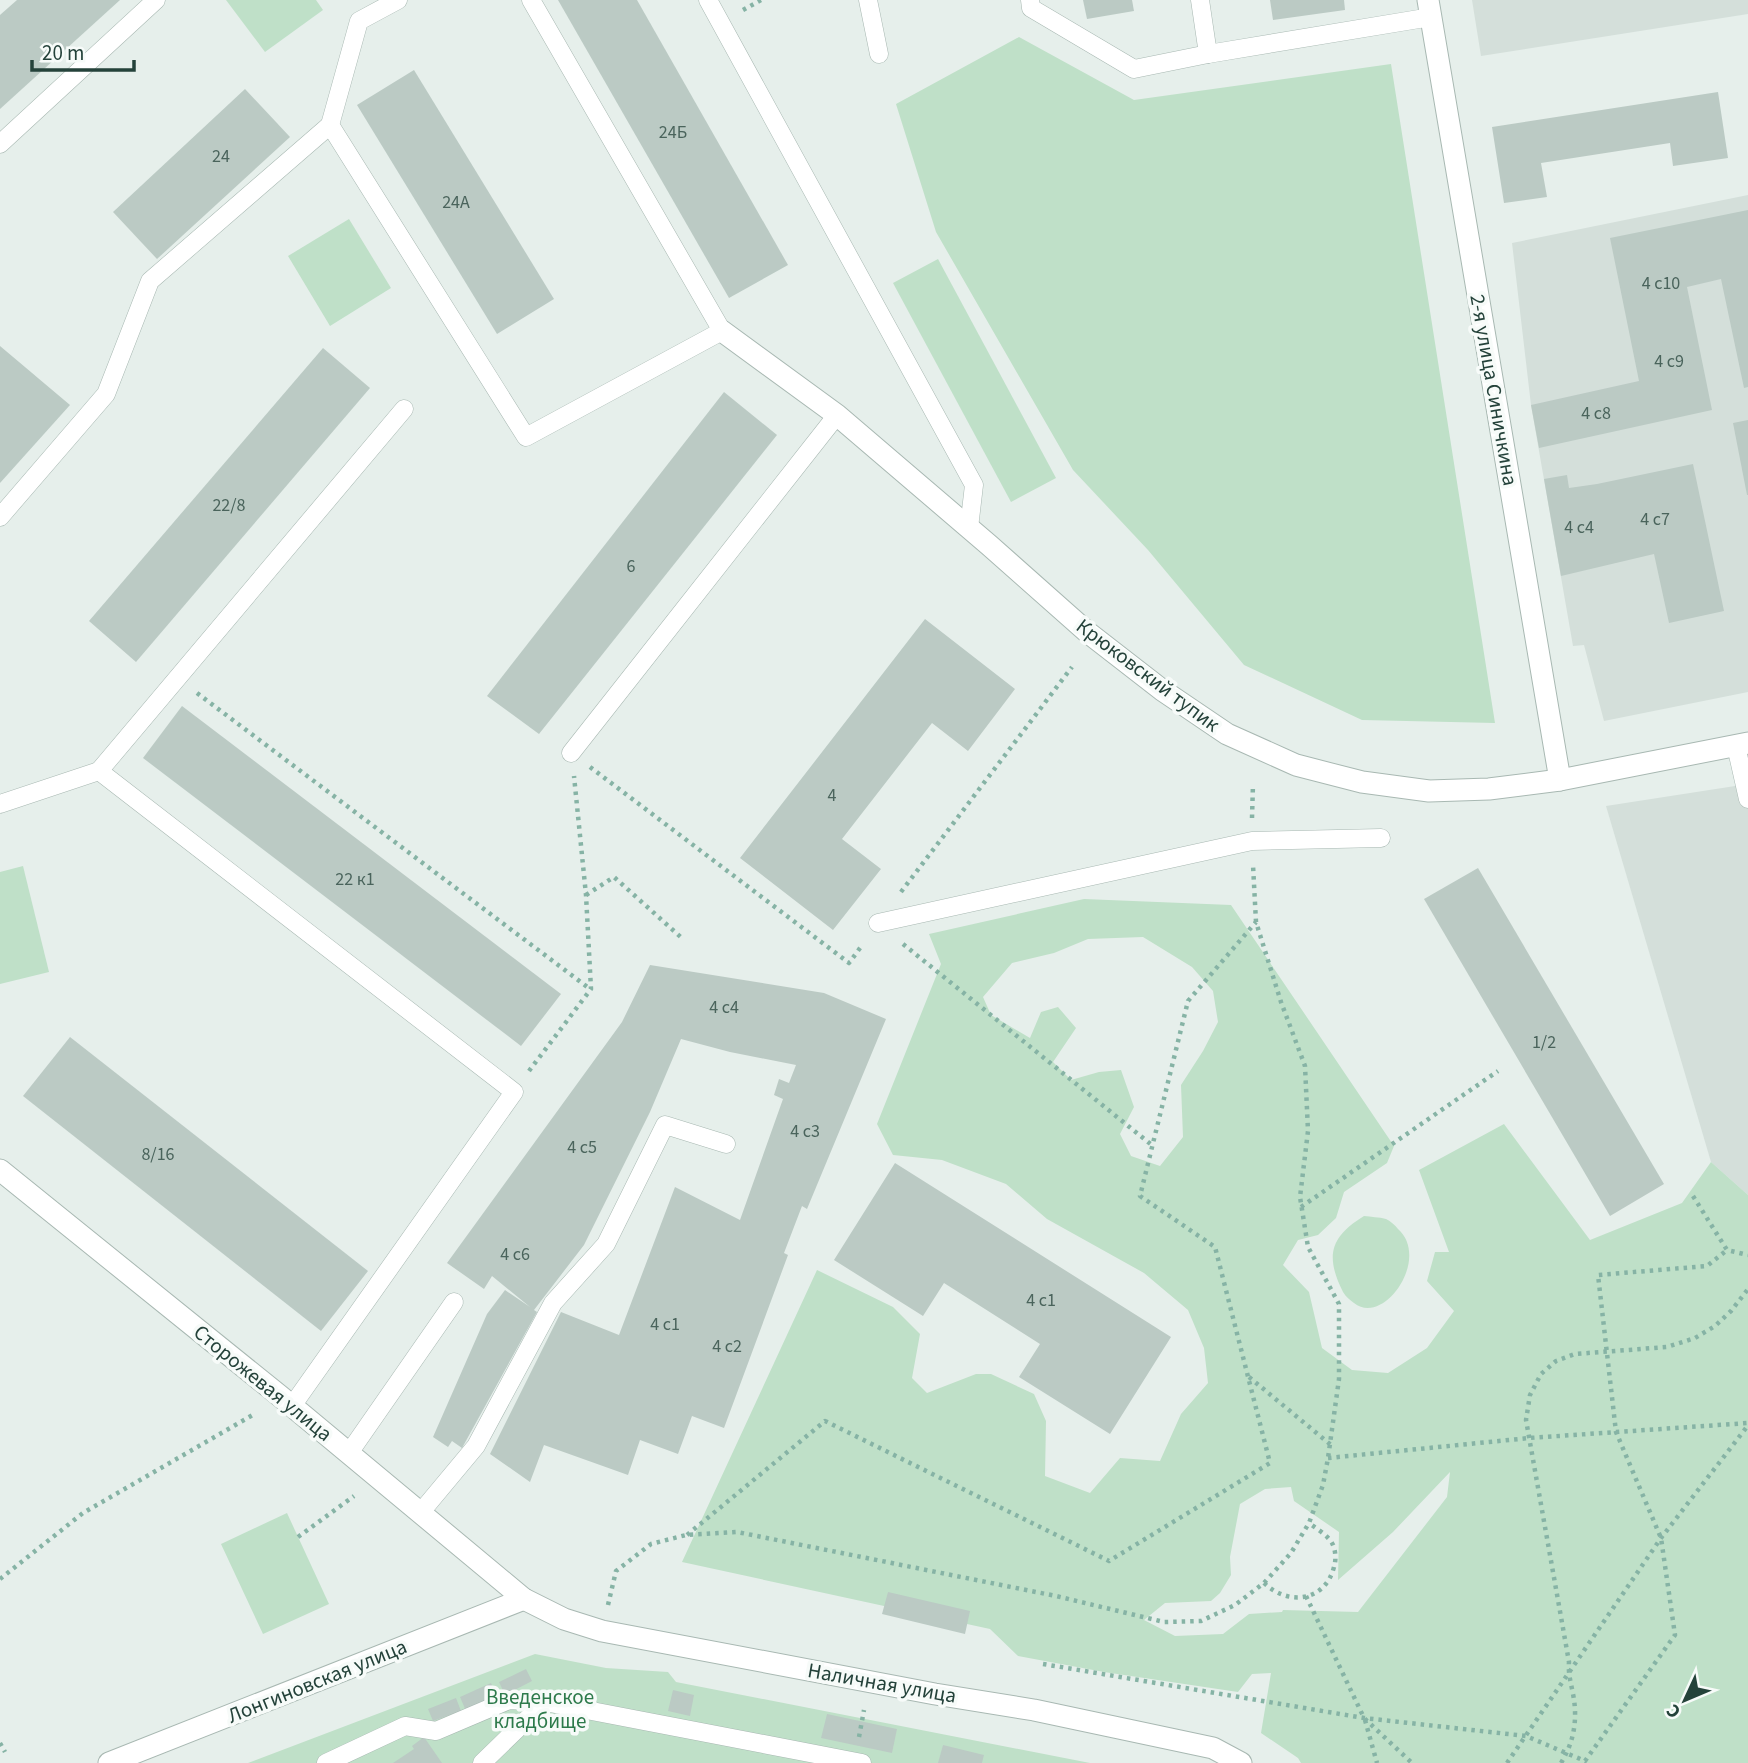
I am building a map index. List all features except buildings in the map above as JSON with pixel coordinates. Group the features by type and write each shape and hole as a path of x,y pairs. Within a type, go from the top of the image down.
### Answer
{"street":[{"name":"2-я улица Синичкина","path":"1429,9 1560,780"},
{"name":"Крюковский тупик","path":"722,331 837,415 1086,631 1161,690 1227,734 1296,765 1362,782 1429,791 1489,789 1560,780 1742,744"},
{"name":"Сторожевая улица","path":"0,1170 292,1406 524,1599"},
{"name":"Наличная улица","path":"524,1599 564,1619 602,1631 1034,1710 1213,1748 1241,1763"},
{"name":"Лонгиновская улица","path":"109,1763 524,1599"}],"lane":[{"path":"0,144 156,0"},
{"path":"0,517 106,394 150,281 330,125 359,21 398,0"},
{"path":"330,125 526,437 722,331 530,0"},
{"path":"708,0 974,485 969,528"},
{"path":"868,0 879,54"},
{"path":"1030,0 1031,8 1134,69 1429,9"},
{"path":"1200,0 1208,54"},
{"path":"0,804 99,771 404,409"},
{"path":"572,753 837,415"},
{"path":"1742,744 1748,799"},
{"path":"99,771 514,1092 292,1406"},
{"path":"878,923 1252,841 1381,838"},
{"path":"421,1512 476,1446 553,1303 606,1244 666,1125 726,1144"},
{"path":"349,1453 454,1302"},
{"path":"326,1763 405,1726 436,1731 509,1700 545,1702 862,1763"},
{"path":"482,1763 545,1702"}],"path":[{"path":"572,753 849,963 1072,667"},
{"path":"177,678 591,989"},
{"path":"514,1092 591,989 586,895 572,753"},
{"path":"602,1631 616,1571 651,1544 687,1535 737,1532 1056,1596 1164,1622 1201,1621 1235,1605 1265,1583 1291,1553 1309,1523 1323,1485 1331,1445 1339,1379 1339,1304 1308,1247 1301,1207 1308,1131 1305,1066 1281,1002 1256,922 1252,784"},
{"path":"586,895 614,877 684,940"},
{"path":"687,1535 825,1421 1109,1561 1270,1463 1215,1247 1140,1196 1188,1001 1256,922"},
{"path":"878,923 1153,1146"},
{"path":"1301,1207 1498,1071"},
{"path":"1693,1196 1727,1250 1748,1255"},
{"path":"1043,1664 1364,1718 1526,1736 1585,1761 1675,1635 1661,1538 1616,1432 1598,1275 1707,1266 1727,1250"},
{"path":"1561,1763 1570,1746 1575,1722 1574,1698 1526,1420 1530,1395 1541,1374 1556,1361 1574,1354 1667,1346 1695,1338 1731,1311 1748,1289"},
{"path":"1248,1377 1331,1445"},
{"path":"0,1579 83,1513 257,1412"},
{"path":"1328,1458 1529,1438 1748,1426"},
{"path":"1507,1763 1661,1538 1748,1426"},
{"path":"298,1537 354,1496"},
{"path":"1265,1583 1274,1592 1286,1597 1298,1598 1323,1588 1331,1577 1335,1550 1332,1543 1309,1523"},
{"path":"1306,1596 1364,1718 1377,1763"},
{"path":"1364,1718 1412,1763"},
{"path":"0,1743 5,1752"}],"shaded area":[{"path":"1472,0 1748,0 1748,14 1481,56"},
{"path":"1748,195 1748,692 1604,721 1584,645 1573,646 1531,405 1512,243"},
{"path":"1748,784 1748,1195 1711,1162 1606,806"}],"green space":[{"path":"226,0 316,0 323,10 265,52"},
{"path":"1019,37 1134,100 1391,64 1495,723 1362,720 1244,665 1148,550 1073,470 936,232 896,104"},
{"path":"349,219 391,288 330,326 288,256"},
{"path":"938,259 1056,478 1011,502 893,283"},
{"path":"23,866 49,972 0,984 0,872"},
{"path":"1084,899 1231,905 1394,1146 1387,1163 1344,1192 1336,1218 1318,1235 1298,1240 1283,1265 1309,1292 1322,1348 1352,1370 1388,1373 1427,1348 1454,1311 1427,1281 1435,1252 1449,1252 1419,1170 1504,1124 1590,1240 1682,1203 1711,1162 1748,1195 1748,1763 1301,1763 1298,1758 1261,1733 1271,1673 1252,1674 1238,1692 1018,1656 990,1629 682,1562 817,1270 893,1307 920,1334 912,1378 927,1393 976,1374 991,1374 1034,1394 1046,1421 1045,1476 1090,1493 1120,1458 1160,1461 1181,1414 1208,1383 1204,1348 1188,1310 1144,1273 1047,1219 1006,1184 942,1160 893,1155 877,1124 941,964 929,934","holes":["1143,937 1192,967 1213,991 1218,1022 1181,1085 1183,1137 1160,1166 1131,1156 1120,1134 1134,1107 1121,1070 1099,1072 1071,1080 1053,1062 1076,1028 1058,1007 1041,1012 1030,1038 991,1015 983,997 1012,963 1054,953 1088,939","1450,1472 1447,1497 1358,1612 1283,1610 1249,1614 1223,1634 1175,1636 1144,1620 1165,1603 1211,1601 1220,1593 1231,1575 1230,1557 1240,1504 1265,1489 1291,1487 1294,1501 1339,1532 1338,1580 1393,1532"]},
{"path":"1364,1216 1386,1219 1394,1225 1407,1241 1409,1256 1400,1286 1390,1298 1378,1306 1366,1308 1354,1303 1344,1294 1337,1279 1333,1258 1338,1240"},
{"path":"287,1513 329,1604 263,1634 221,1544"},
{"name":"Введенское кладбище","path":"535,1654 606,1668 668,1672 676,1682 1090,1763 248,1763"}]}
